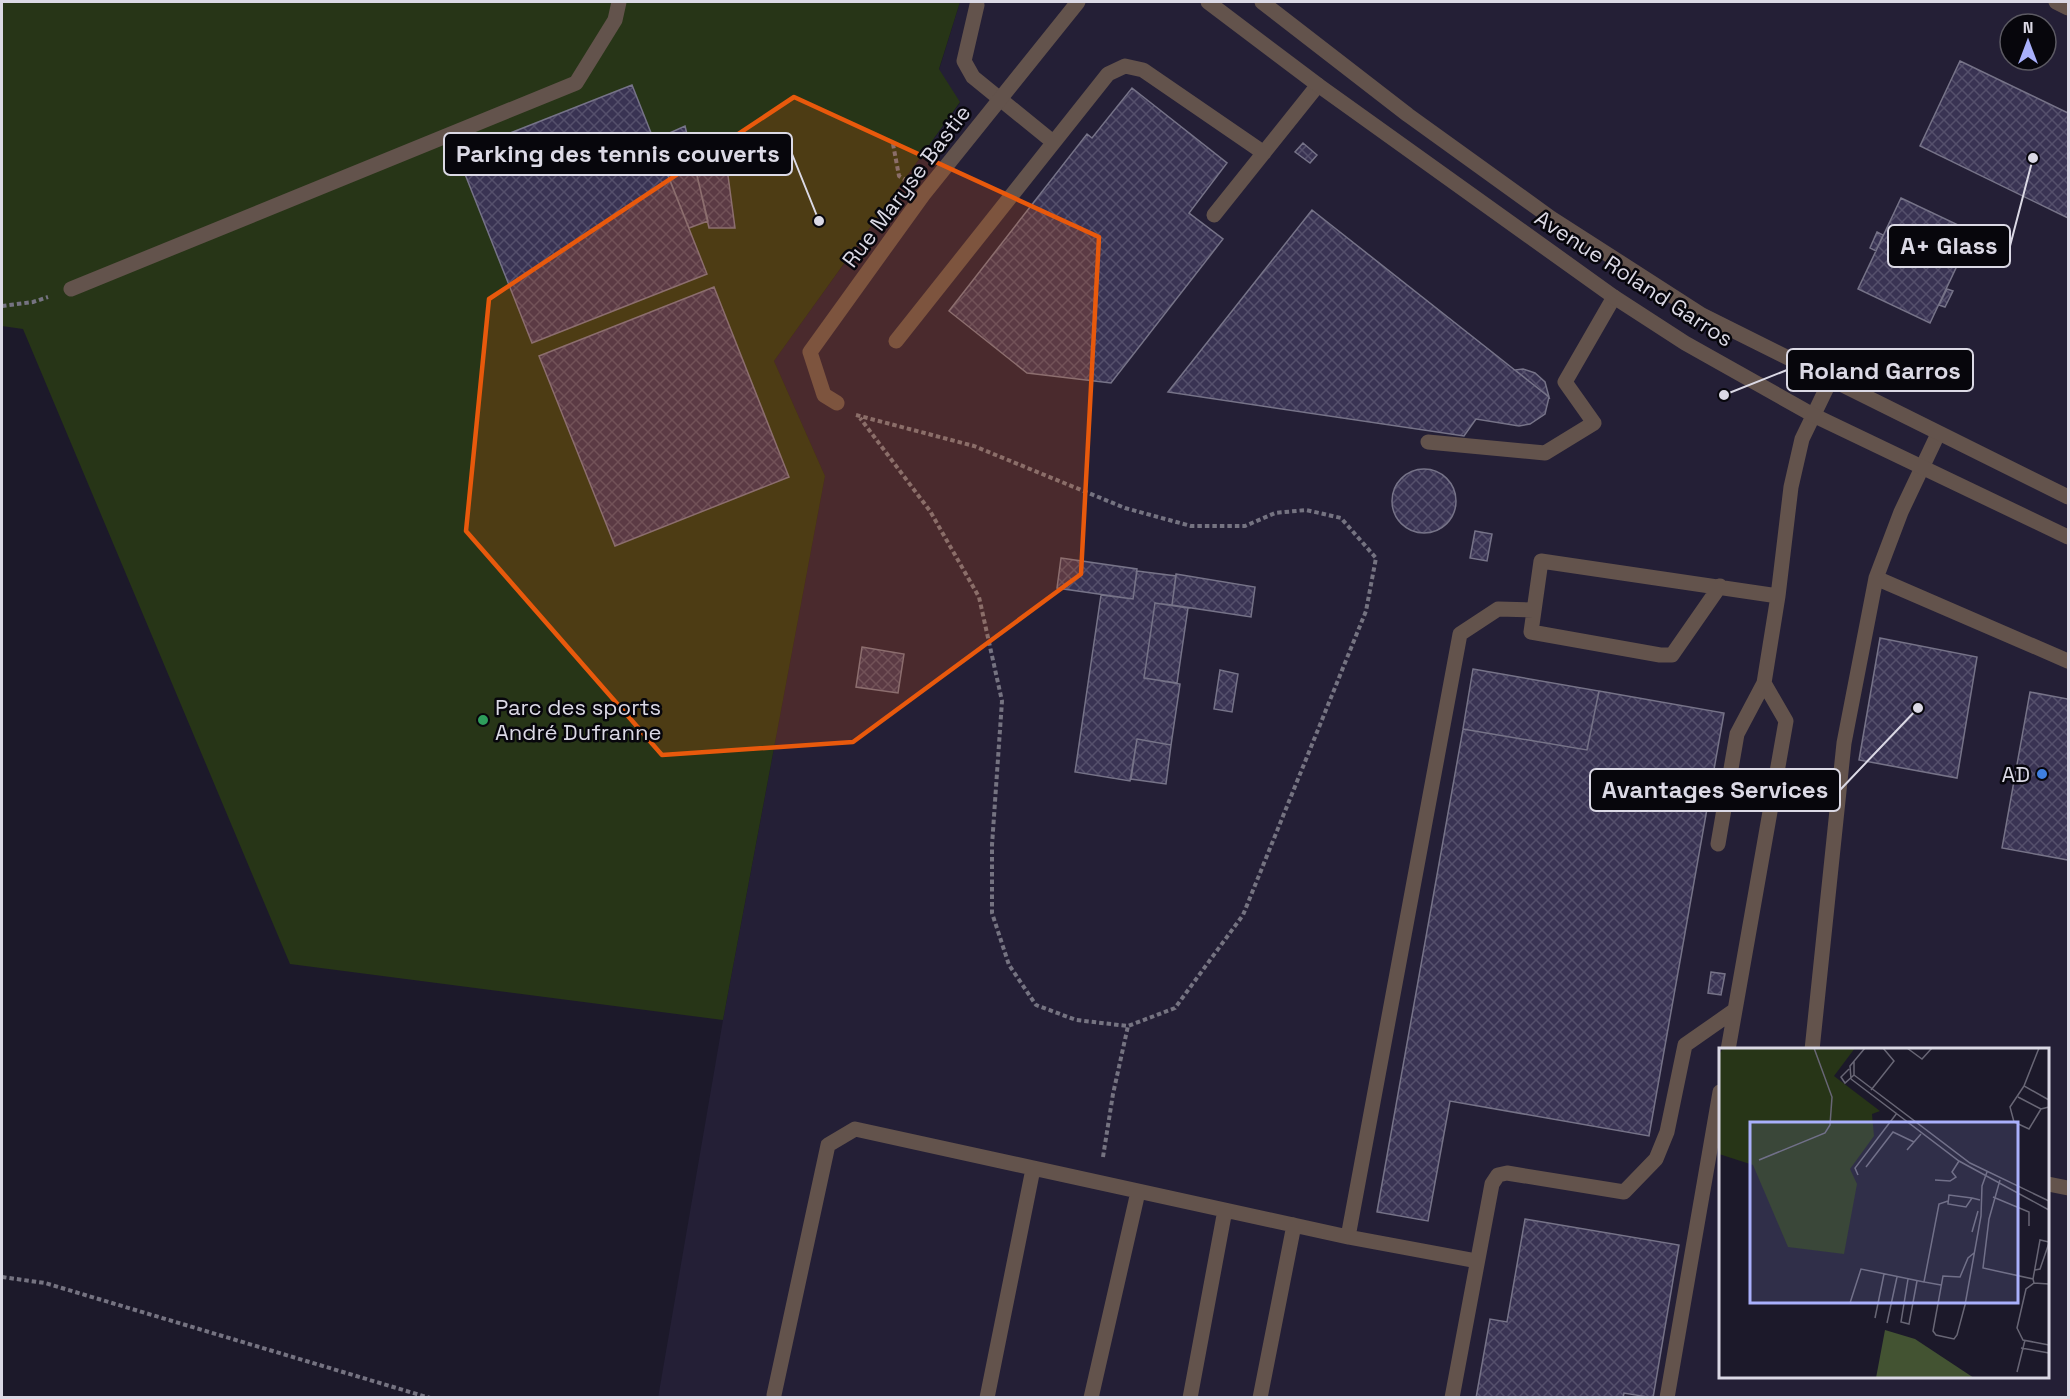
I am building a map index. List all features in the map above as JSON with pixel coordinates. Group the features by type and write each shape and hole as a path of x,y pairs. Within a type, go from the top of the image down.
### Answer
{"street":[{"path":"71,289 576,83 615,20 619,2"},
{"name":"Rue Maryse Bastie","path":"837,403 824,395 810,352 923,195 1078,2"},
{"name":"Avenue Roland Garros","path":"1208,2 1318,85 1614,297 1685,343 1813,415 2068,537"},
{"name":"Avenue Roland Garros","path":"1262,2 1408,115 1551,218 1702,315 2068,497"},
{"path":"2056,2 2068,8"},
{"path":"977,5 964,61 973,78 1053,142"},
{"path":"896,341 1108,74 1125,66 1143,70 1264,153"},
{"path":"1214,215 1318,85"},
{"path":"1428,442 1545,453 1594,423 1565,382 1614,297"},
{"path":"1718,844 1737,734 1764,683 1778,596 1791,487 1802,439 1831,380"},
{"path":"1812,1048 1844,743 1876,578 1920,468 1938,434"},
{"path":"1720,586 1672,655 1660,655 1531,632 1541,561 1720,586 1778,596"},
{"path":"1876,578 2068,661"},
{"path":"1348,1237 1460,634 1498,609 1533,610"},
{"path":"1728,1048 1786,721 1764,683"},
{"path":"1452,1398 1492,1184 1498,1175 1507,1173 1624,1192 1656,1159 1666,1132 1685,1045 1735,1010"},
{"path":"1667,1398 1719,1098"},
{"path":"774,1395 828,1145 855,1130 1348,1237 1477,1261"},
{"path":"987,1398 1033,1169"},
{"path":"2049,1184 2068,1188"},
{"path":"1091,1398 1138,1192"},
{"path":"1191,1398 1225,1210"},
{"path":"1260,1398 1294,1225"}],"path":[{"path":"893,144 899,176 923,195"},
{"path":"2,306 33,302 71,289"},
{"path":"860,418 975,447 1125,508 1191,526 1245,526 1275,513 1306,510 1341,518 1376,558 1366,611 1243,915 1175,1008 1128,1026 1076,1020 1036,1005 1009,965 992,913 992,845 1002,701 979,597 930,511 860,418"},
{"path":"1099,1183 1113,1094 1128,1026"},
{"path":"2,1277 45,1283 430,1398"}],"highlighted area":[{"path":"794,97 1099,237 1081,574 853,742 662,755 466,531 489,299"}],"shaded area":[{"path":"960,2 2068,2 2068,1397 658,1398 723,1020 825,476 774,361 960,103 939,70"}],"green space":[{"name":"Parc des sports André Dufranne","path":"2,2 960,2 939,69 960,102 774,361 825,476 723,1020 290,964 23,329 2,326"}],"building":[{"path":"1960,61 2068,113 2068,218 1920,146"},
{"path":"632,85 707,274 532,343 457,154"},
{"path":"1132,88 1227,163 1189,213 1223,239 1111,383 1027,373 949,311 1087,134 1092,138"},
{"path":"685,126 708,221 689,228 654,140"},
{"path":"1303,143 1317,155 1310,163 1295,152"},
{"path":"725,153 735,228 709,228 692,154"},
{"path":"1901,198 1973,232 1930,323 1858,289"},
{"path":"1312,210 1549,397 1545,414 1530,424 1519,426 1476,419 1464,436 1168,392"},
{"path":"1877,232 1883,235 1876,251 1870,248"},
{"path":"714,287 789,477 615,546 539,356"},
{"path":"1947,289 1953,291 1945,307 1939,305"},
{"path":"1523,369 1535,373 1545,382 1549,397 1515,370"},
{"path":"1418,469 1430,469 1447,478 1454,489 1456,501 1454,513 1447,524 1430,533 1418,533 1406,528 1397,519 1392,507 1392,495 1397,483 1406,474"},
{"path":"1475,531 1492,534 1487,561 1470,558"},
{"path":"1061,558 1137,569 1133,599 1057,588"},
{"path":"1137,571 1176,576 1172,605 1155,603 1144,678 1180,684 1171,745 1137,739 1130,781 1075,772 1101,595 1133,599"},
{"path":"1176,574 1255,587 1251,617 1172,605"},
{"path":"1155,603 1188,608 1177,683 1144,678"},
{"path":"1880,638 1977,657 1957,778 1859,760"},
{"path":"862,647 904,654 898,693 856,687"},
{"path":"1473,669 1599,691 1587,750 1463,729"},
{"path":"1220,670 1238,674 1232,712 1214,709"},
{"path":"1599,691 1724,713 1649,1136 1450,1101 1428,1221 1377,1212 1463,729 1587,750"},
{"name":"AD","path":"2030,692 2068,699 2068,860 2002,848"},
{"path":"1137,739 1171,745 1166,784 1131,779"},
{"path":"1711,972 1725,974 1721,995 1708,993"},
{"path":"1525,1219 1679,1245 1653,1398 1624,1393 1623,1398 1476,1398 1490,1319 1507,1322"}],"place":[{"name":"A+ Glass","path":"2033,158"},
{"name":"Parking des tennis couverts","path":"819,221"},
{"name":"Roland Garros","path":"1724,395"},
{"name":"Avantages Services","path":"1918,708"},
{"name":"Parc des sports André Dufranne","path":"483,720"},
{"name":"AD","path":"2042,774"}]}
